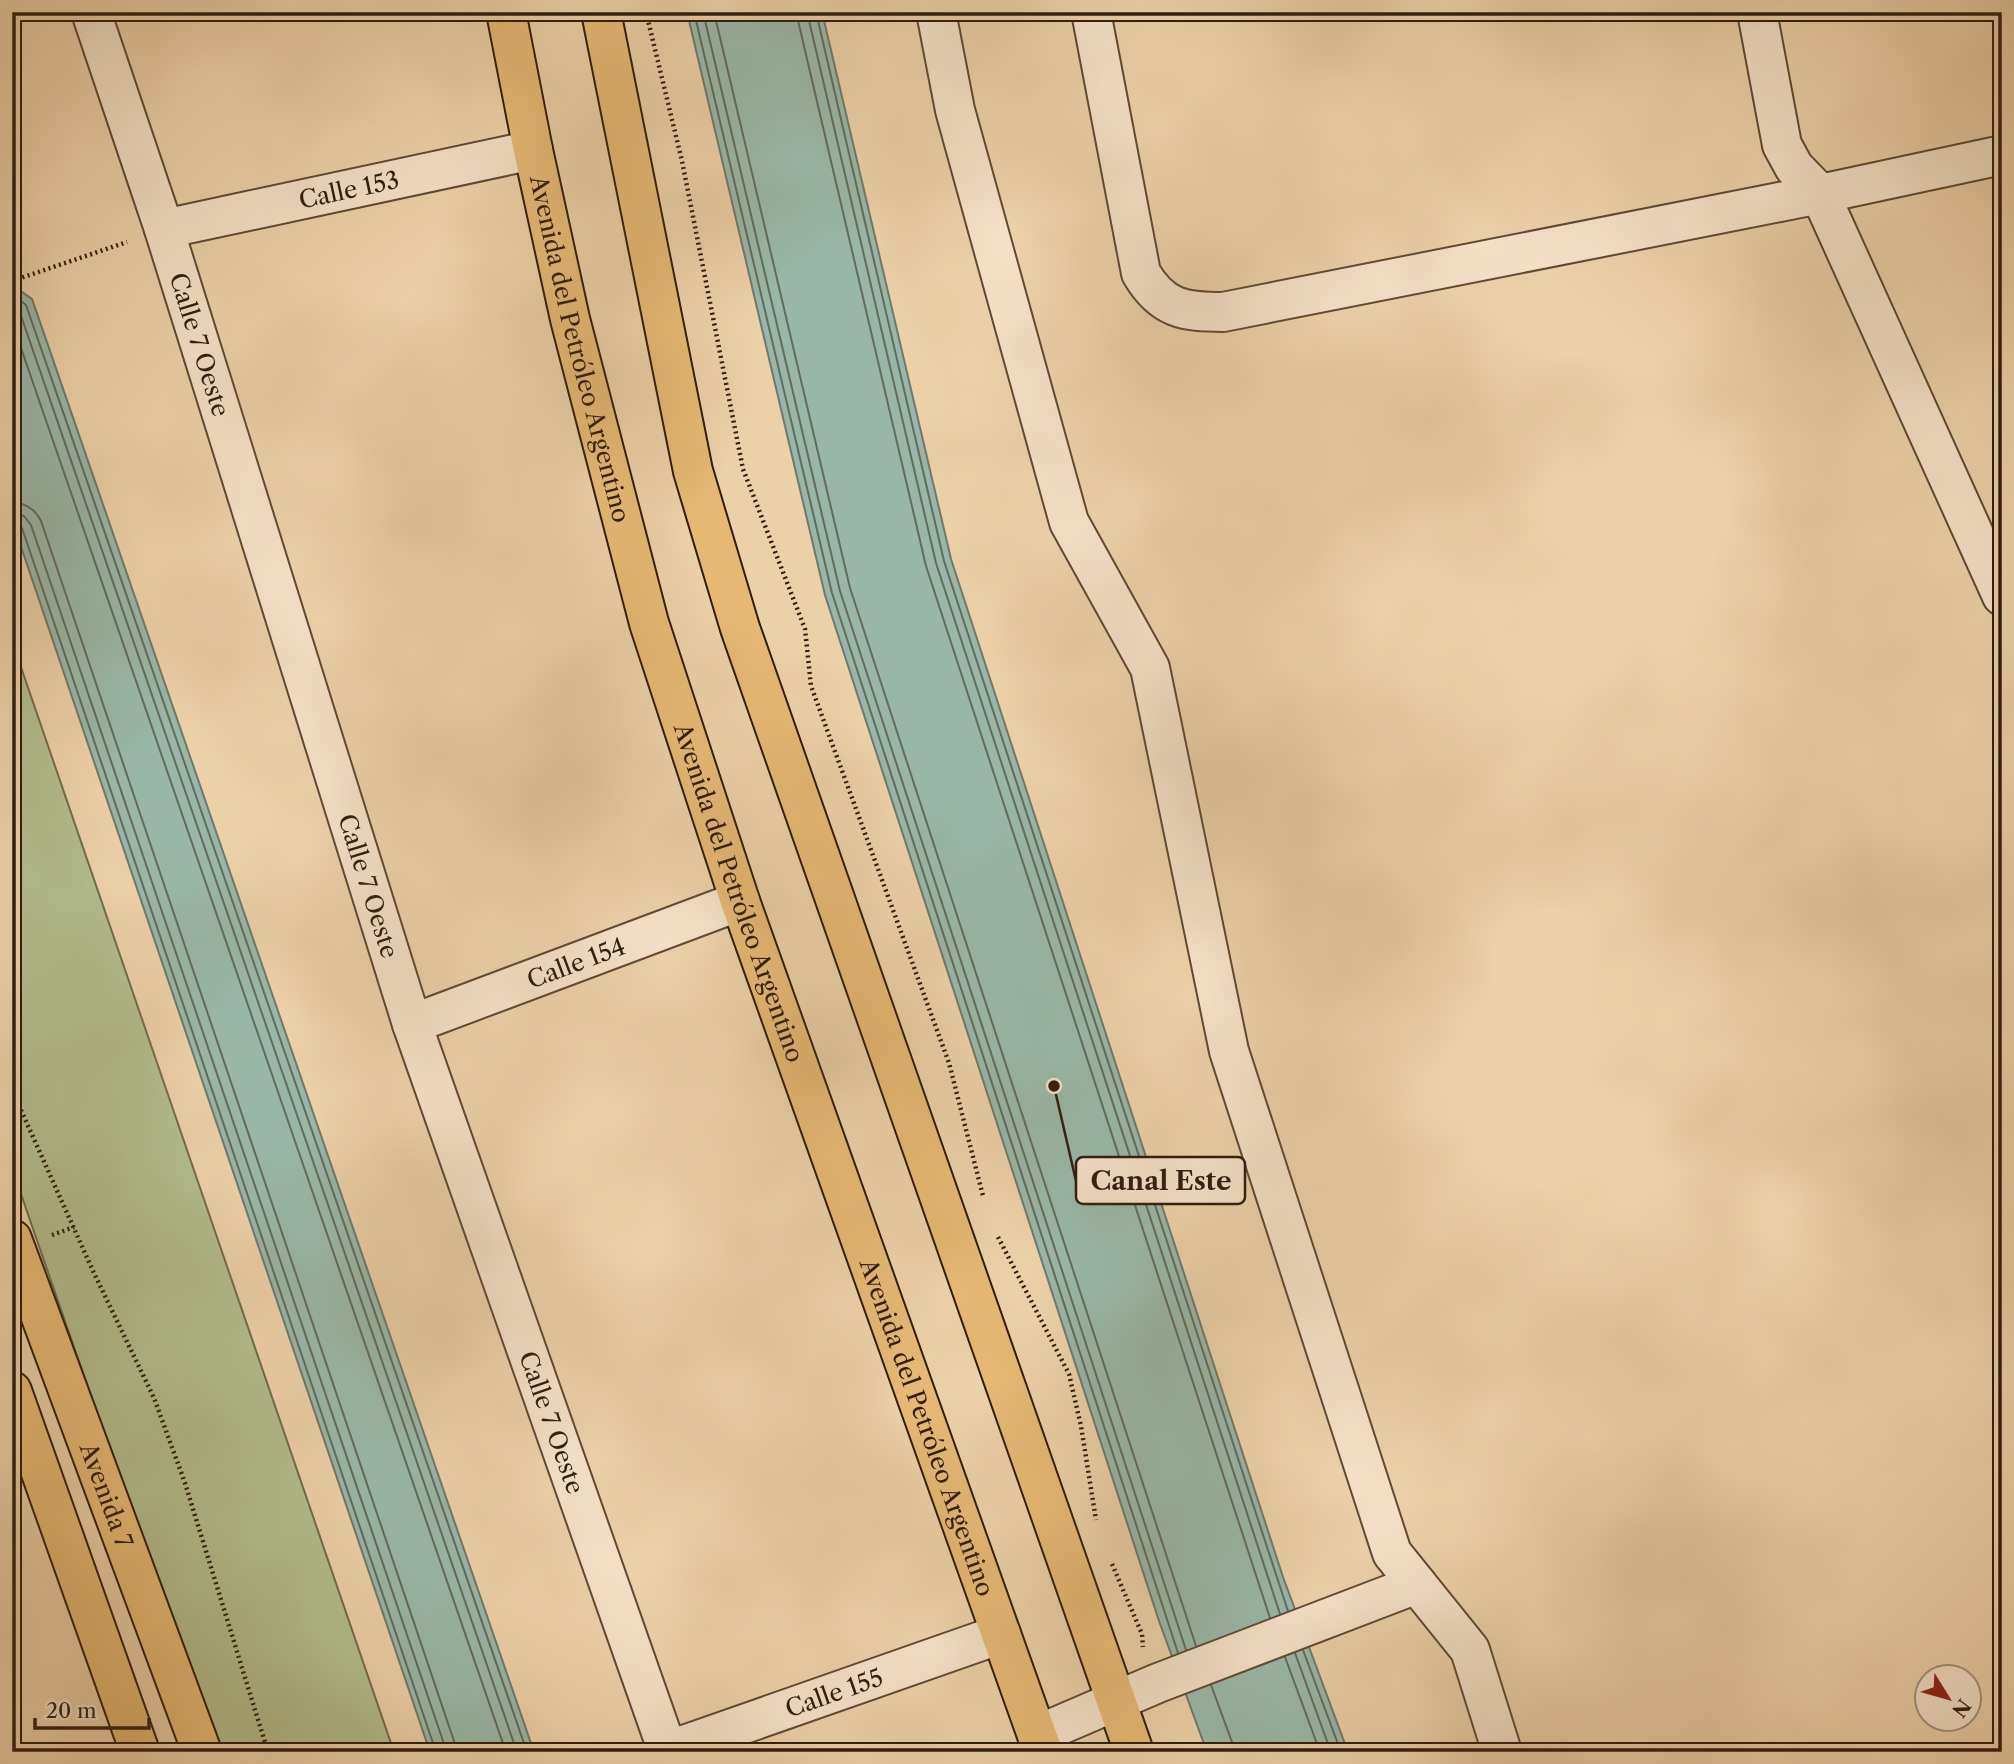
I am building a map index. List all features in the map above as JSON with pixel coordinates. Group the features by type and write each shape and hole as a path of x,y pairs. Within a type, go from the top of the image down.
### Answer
{"main road":[{"name":"Avenida del Petróleo Argentino","path":"506,12 569,319 649,623 740,901 1040,1743"},
{"path":"601,12 693,471 740,628 1140,1690 1134,1752"},
{"name":"Avenida 7","path":"12,1239 19,1282 202,1752"},
{"path":"12,1391 140,1752"}],"street":[{"name":"Calle 7 Oeste","path":"91,12 164,229 412,1024 668,1751"},
{"path":"936,12 955,110 1069,522 1150,668 1229,1051 1392,1553 1470,1650 1502,1752"},
{"path":"1091,12 1141,273 1152,291 1168,303 1195,312 1223,312 1820,194 2002,155"},
{"path":"1757,12 1782,145 1794,167 1820,194 2002,596"},
{"name":"Calle 153","path":"164,229 533,150"},
{"name":"Calle 154","path":"412,1024 740,901"},
{"path":"1040,1743 1140,1690 1417,1584"},
{"name":"Calle 155","path":"668,1751 1001,1634"}],"path":[{"path":"646,12 682,161 743,469 805,628 811,686 949,1063 986,1207"},
{"path":"12,281 164,229"},
{"path":"12,1090 93,1271 154,1398 185,1483 268,1752"},
{"path":"995,1231 1069,1374 1099,1532"},
{"path":"1110,1557 1142,1634 1140,1690"}],"green space":[{"path":"12,641 394,1752 214,1752 12,1168"}],"water":[{"path":"687,12 822,12 951,559 1283,1577 1348,1752 1207,1752 1159,1621 825,595"},
{"path":"12,285 32,299 534,1752 430,1752 12,520"}],"place":[{"name":"Canal Este","path":"1054,1086"}]}
